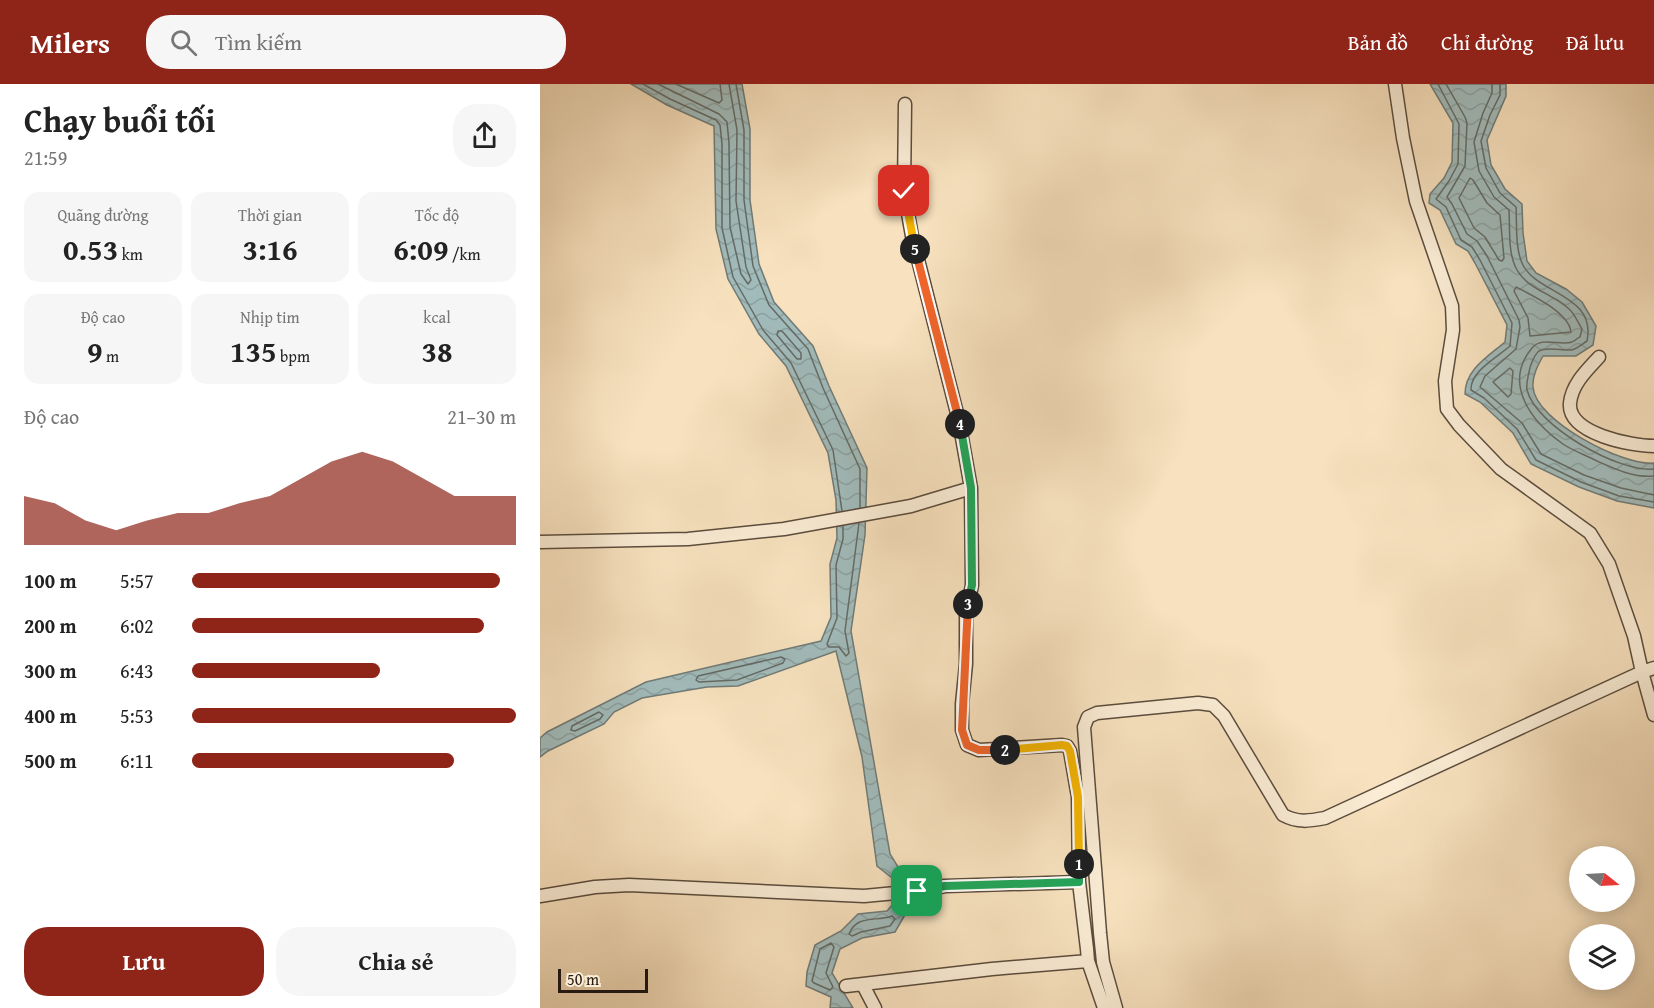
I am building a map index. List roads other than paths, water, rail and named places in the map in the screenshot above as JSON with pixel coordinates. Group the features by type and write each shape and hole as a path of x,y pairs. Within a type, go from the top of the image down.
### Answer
{"street":[{"path":"1395,84 1416,201 1452,306 1453,330 1445,381 1447,409 1501,469 1590,533 1609,564 1648,670 1654,715"},
{"path":"905,104 904,191 912,236 959,421 971,488 972,585 966,616 962,730 967,745 979,750 1067,746 1073,764 1078,797 1079,882 1088,961 1104,1008"},
{"path":"1599,357 1582,376 1572,392 1569,406 1572,416 1578,423 1619,442 1654,446"},
{"path":"540,542 688,539 784,528 911,506 971,488"},
{"path":"1116,1008 1103,962 1100,933 1084,727 1088,717 1097,713 1198,703 1213,705 1224,716 1283,815 1294,821 1308,821 1325,818 1648,670"},
{"path":"540,896 595,887 629,885 864,896 945,886 1079,882"},
{"path":"846,986 992,969 1088,961"},
{"path":"863,985 875,1008"}],"water":[{"path":"631,84 742,84 750,129 750,200 759,264 774,302 813,346 867,468 865,535 851,631 890,854 903,875 906,913 895,932 862,938 840,949 832,973 853,1008 830,1008 831,997 806,986 807,972 815,945 841,931 858,914 887,911 893,904 896,881 877,866 862,757 836,651 738,686 707,687 642,698 614,712 604,724 540,757 540,738 547,732 646,682 821,641 831,617 830,564 837,538 836,500 828,453 786,366 759,334 728,279 716,229 714,126 667,105"},
{"path":"1430,84 1506,84 1506,96 1487,140 1491,165 1505,189 1522,204 1527,261 1536,273 1566,289 1582,302 1596,326 1593,345 1576,356 1543,356 1533,379 1533,387 1538,400 1548,414 1583,439 1622,457 1654,463 1654,508 1617,501 1579,487 1531,464 1513,433 1480,402 1465,394 1466,385 1473,371 1505,342 1507,325 1468,251 1456,244 1440,210 1429,203 1430,194 1444,178 1452,162 1453,123"}]}
